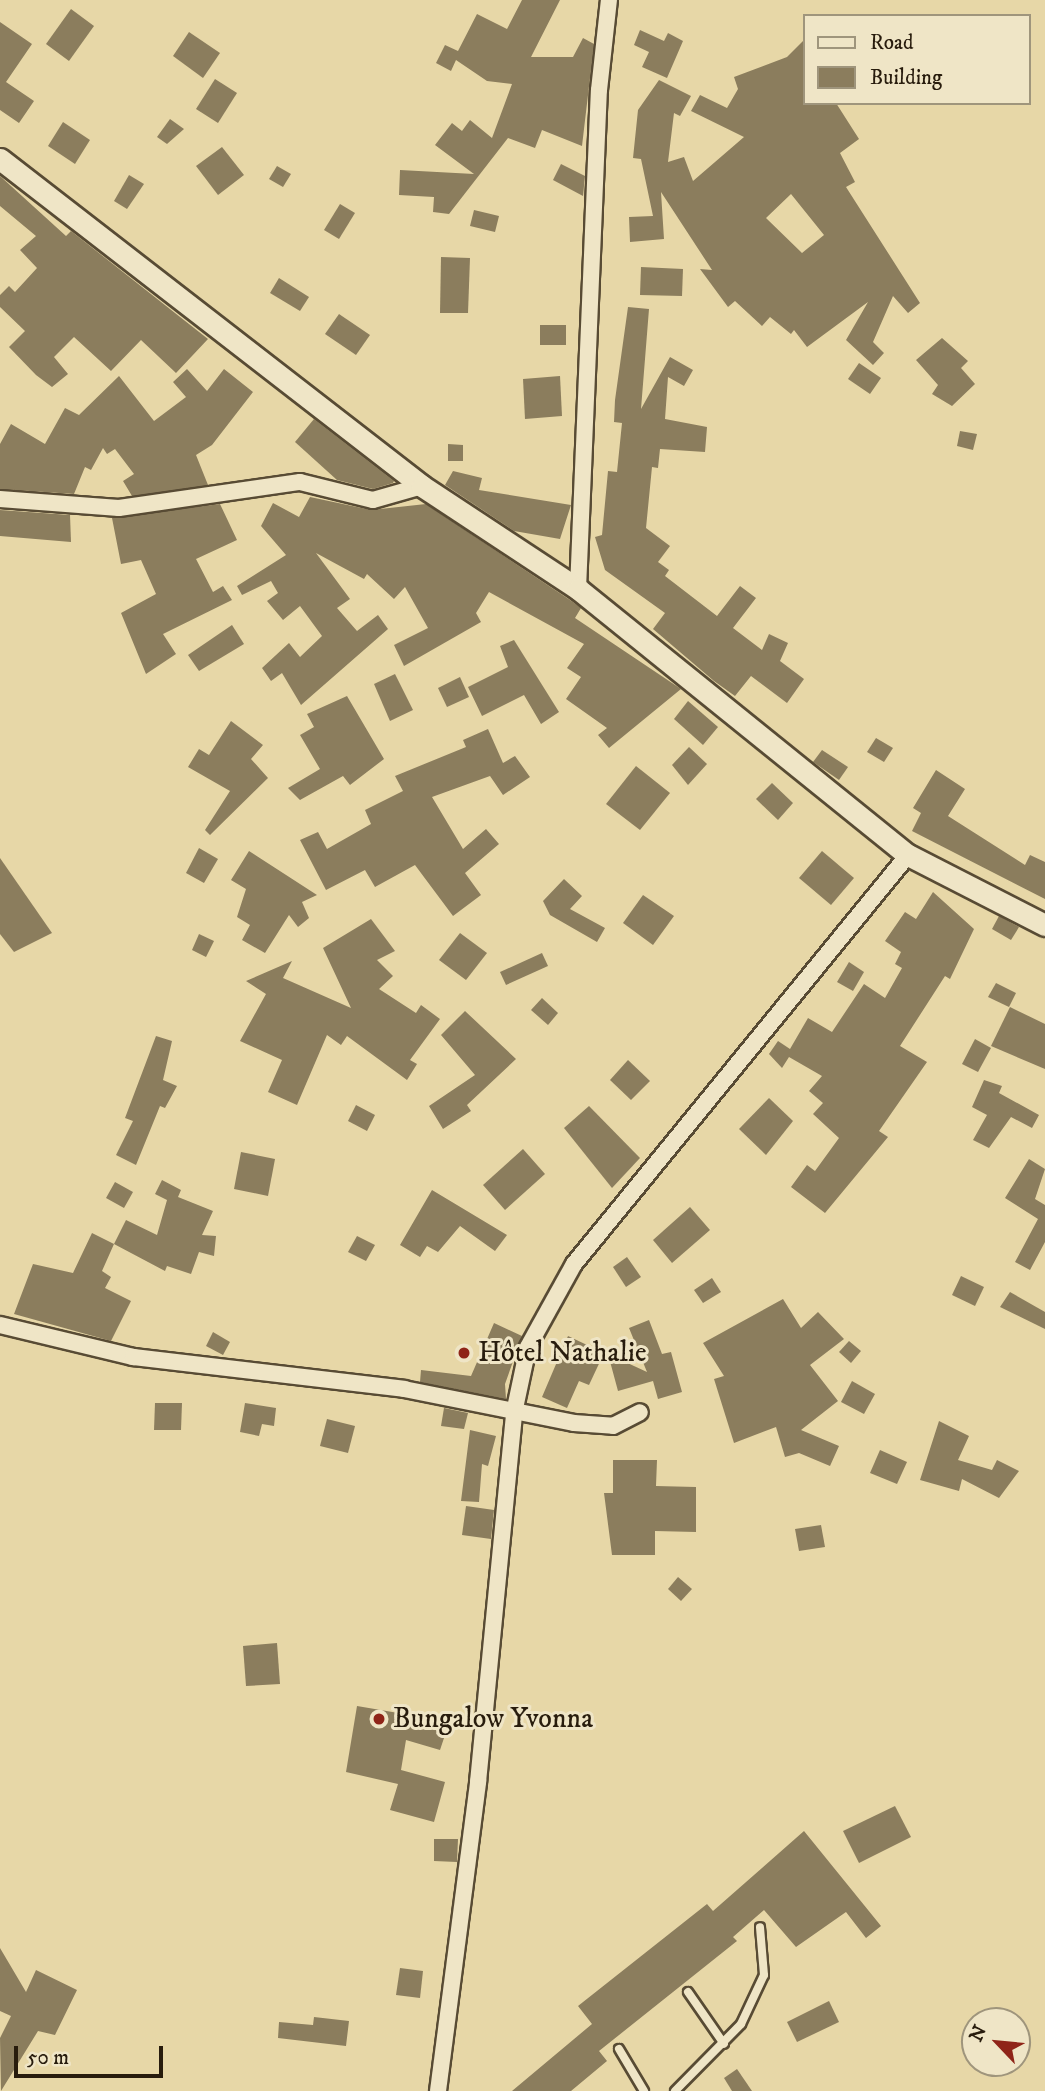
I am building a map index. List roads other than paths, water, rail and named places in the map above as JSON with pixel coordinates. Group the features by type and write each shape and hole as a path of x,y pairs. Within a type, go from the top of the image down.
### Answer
{"street":[{"path":"578,589 599,90 609,0"},
{"path":"0,159 422,486 578,589 908,855 1045,925"},
{"path":"0,499 119,508 300,482 373,500 422,486"},
{"path":"438,2091 478,1782 514,1413 528,1347 574,1264 908,855"},
{"path":"0,1325 133,1357 404,1389 514,1413 613,1426 640,1412"}],"lane":[{"path":"675,2091 724,2044 764,1975 760,1927"},
{"path":"688,1992 724,2044"},
{"path":"619,2049 644,2091"}],"place":[{"name":"Hôtel Nathalie","path":"464,1353"},
{"name":"Bungalow Yvonna","path":"379,1719"}]}
